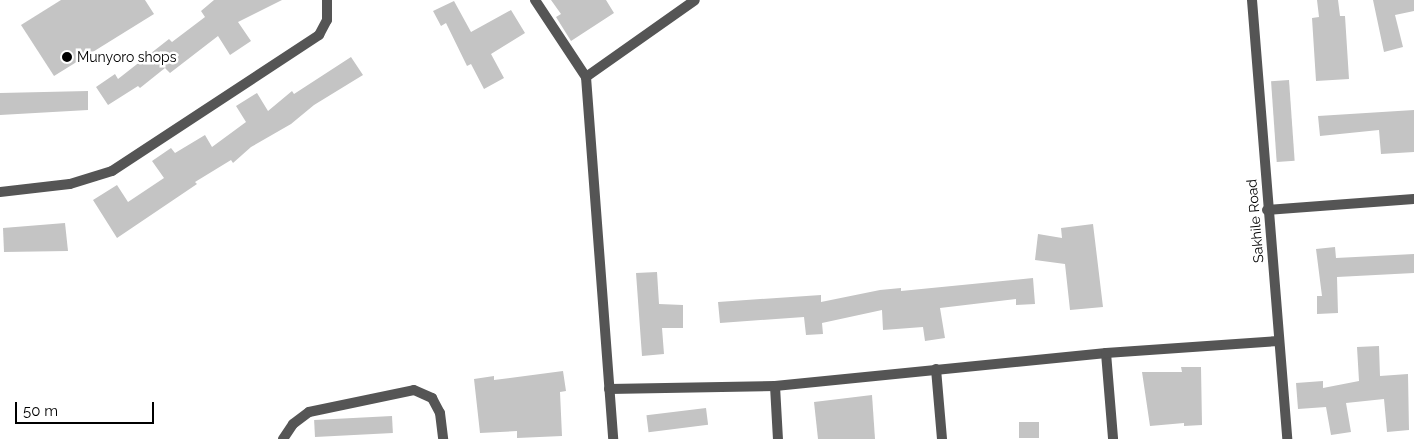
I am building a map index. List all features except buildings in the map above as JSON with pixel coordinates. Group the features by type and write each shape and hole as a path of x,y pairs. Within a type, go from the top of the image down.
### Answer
{"street":[{"path":"0,192 70,184 112,171 319,35 327,20 327,0"},
{"path":"535,0 586,77 613,439"},
{"path":"586,77 695,0"},
{"name":"Sakhile Road","path":"1252,0 1267,210 1287,439"},
{"path":"1267,210 1414,199"},
{"path":"609,389 775,386 1106,353 1279,341"},
{"path":"1106,353 1113,439"},
{"path":"936,369 942,439"},
{"path":"775,386 778,439"},
{"path":"284,439 293,424 309,412 414,390 432,398 440,414 443,439"}],"place":[{"name":"Munyoro shops","path":"67,57"}]}
